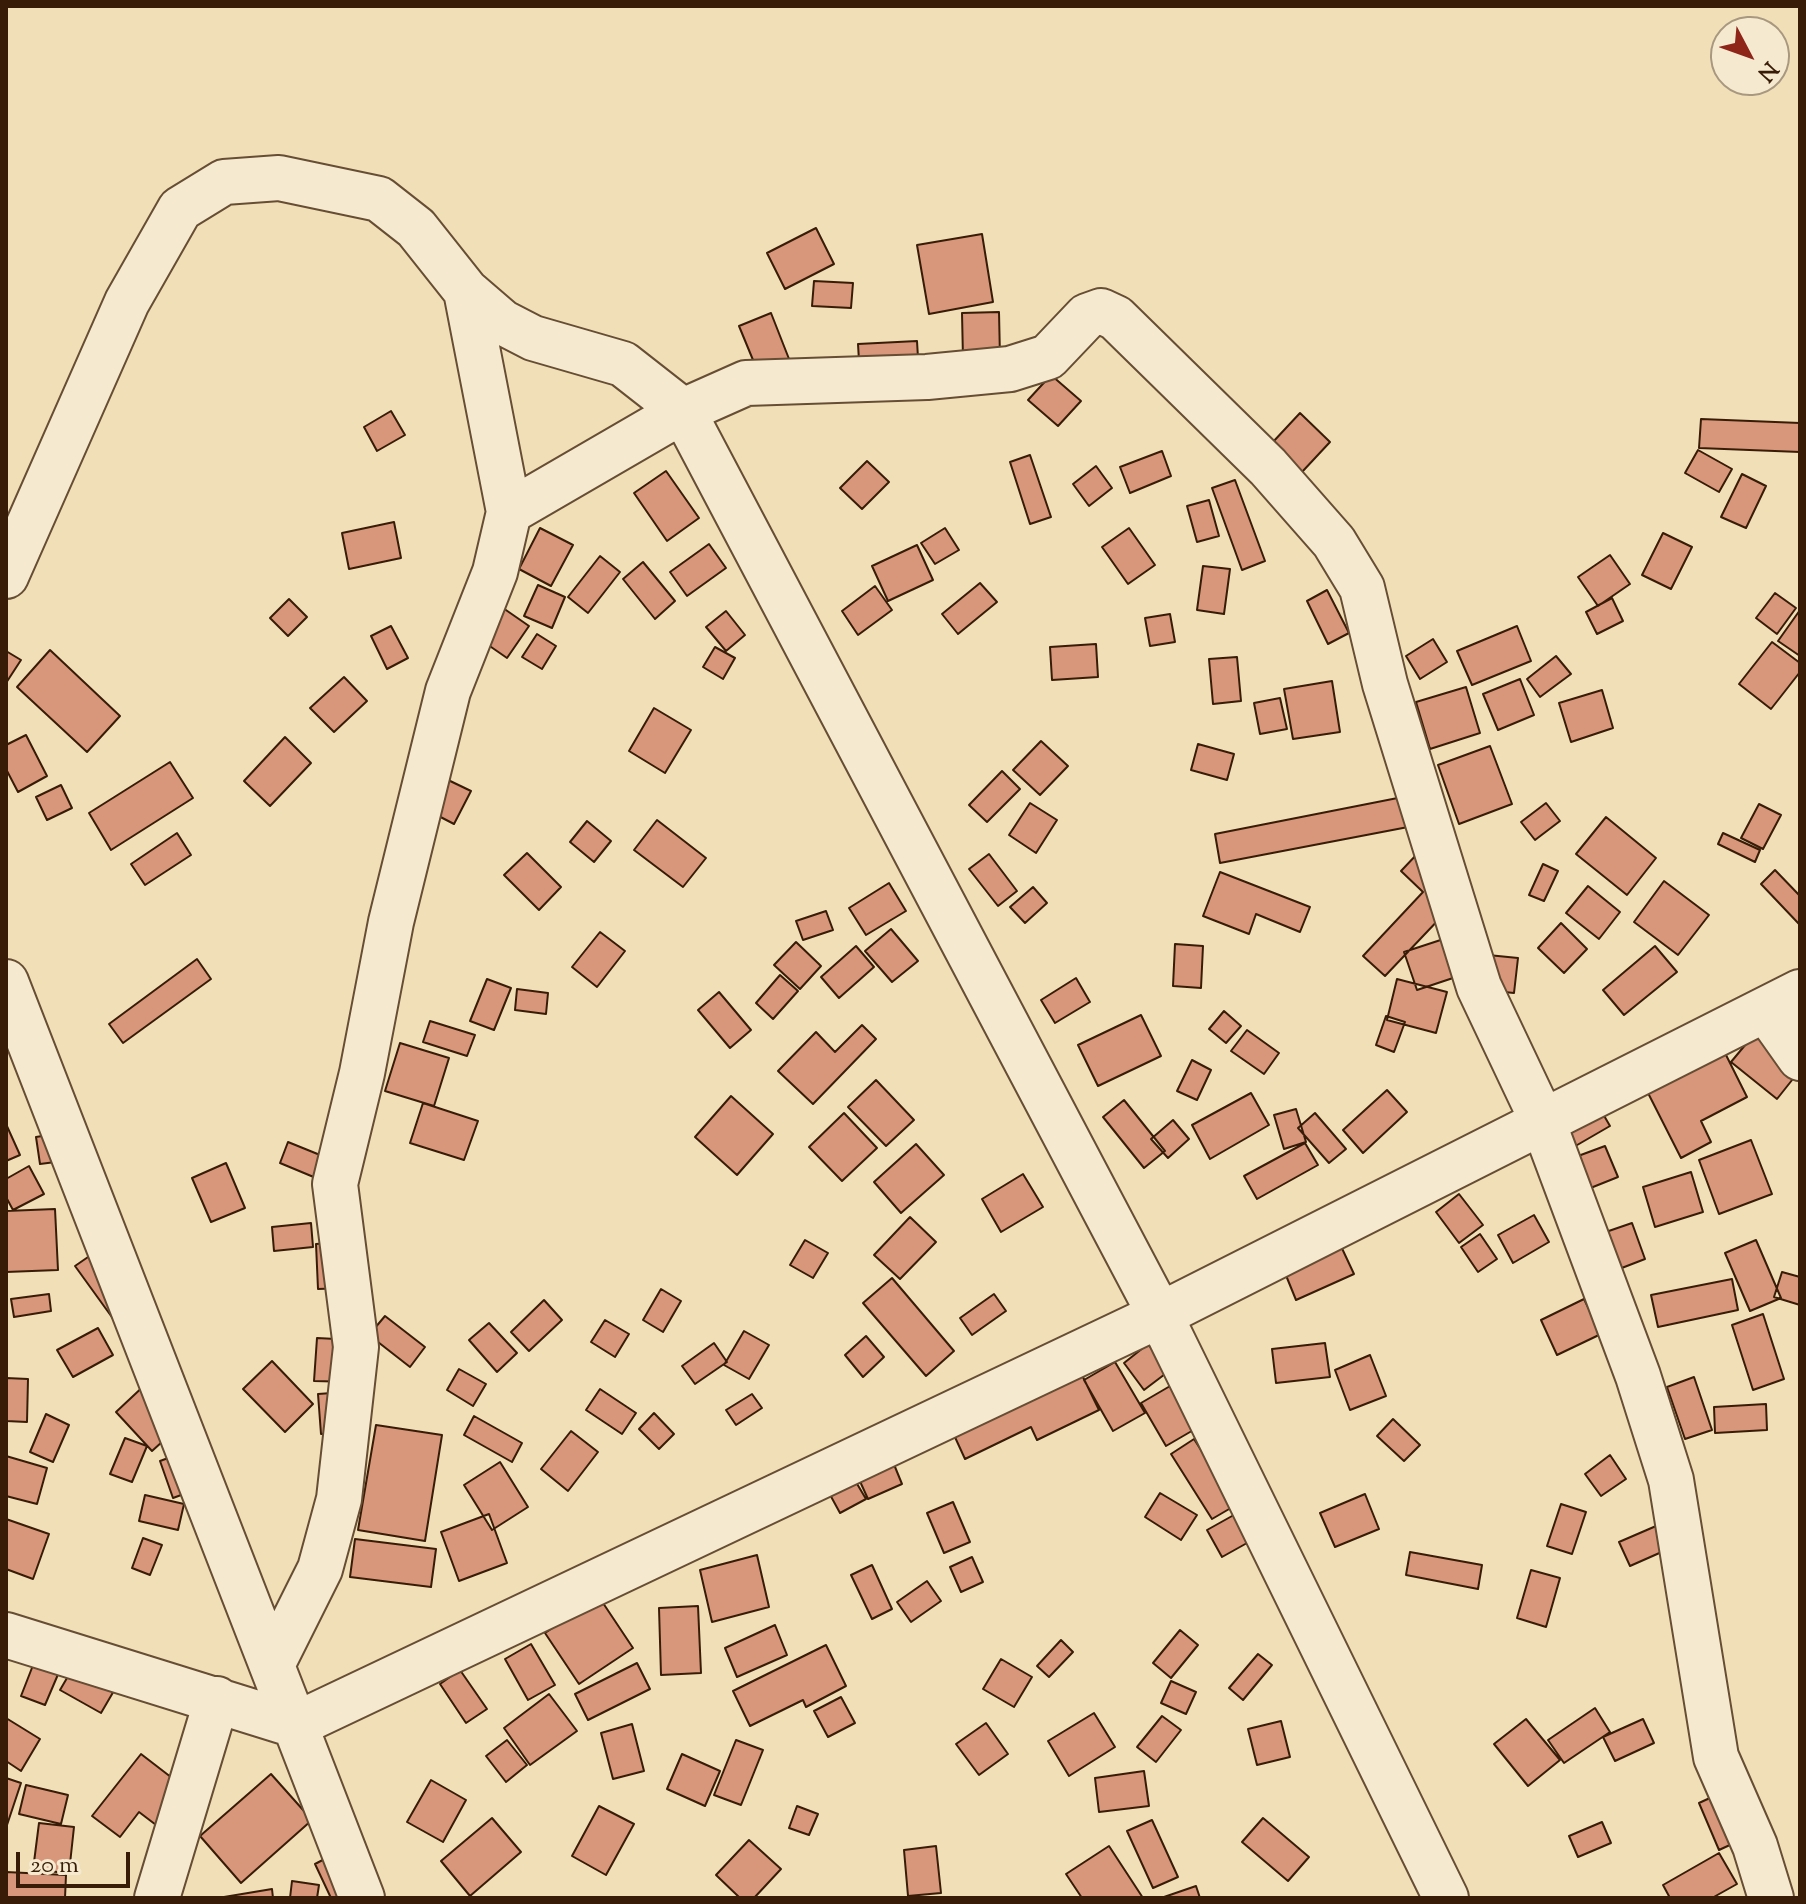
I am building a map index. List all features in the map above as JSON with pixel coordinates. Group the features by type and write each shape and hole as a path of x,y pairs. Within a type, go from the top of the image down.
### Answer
{"street":[{"path":"6,576 127,302 180,209 224,182 279,178 379,199 416,228 466,291 502,322 533,338 623,364 683,411 1160,1315 1446,1898"},
{"path":"272,1665 320,1569 339,1499 356,1347 335,1184 362,1073 391,922 448,691 495,572 509,512 466,291"},
{"path":"509,512 683,411 746,383 927,377 1010,369 1039,363 1087,316 1101,311 1116,318 1268,467 1334,542 1362,588 1385,684 1437,861 1469,945 1479,987 1543,1122 1638,1376 1671,1480 1716,1757 1755,1846 1771,1898"},
{"path":"6,982 362,1898"},
{"path":"6,1635 295,1725 1160,1315 1783,1001 1800,1058"},
{"path":"157,1898 217,1699"}],"building":[{"path":"816,228 834,264 785,289 767,253"},
{"path":"982,234 993,302 929,314 917,245"},
{"path":"814,281 853,283 851,308 812,306"},
{"path":"999,312 1000,358 963,359 962,313"},
{"path":"771,313 791,364 760,377 739,326"},
{"path":"917,341 918,358 859,361 858,344"},
{"path":"1051,375 1081,401 1058,426 1028,400"},
{"path":"391,411 405,435 377,451 364,427"},
{"path":"1300,413 1330,442 1302,472 1272,443"},
{"path":"1701,419 1800,423 1800,452 1699,448"},
{"path":"1698,450 1732,469 1719,492 1685,473"},
{"path":"1162,451 1171,476 1130,493 1120,467"},
{"path":"1030,455 1051,517 1030,524 1010,462"},
{"path":"867,461 889,482 862,509 840,488"},
{"path":"1096,466 1112,488 1089,506 1073,484"},
{"path":"666,471 699,518 667,541 634,493"},
{"path":"1742,474 1766,486 1746,528 1721,517"},
{"path":"1235,480 1265,561 1242,570 1212,488"},
{"path":"1209,500 1219,536 1197,542 1187,506"},
{"path":"394,522 401,558 349,569 342,533"},
{"path":"540,528 573,545 551,586 519,569"},
{"path":"945,528 959,550 935,564 921,543"},
{"path":"1129,528 1155,565 1128,584 1102,547"},
{"path":"1663,533 1692,547 1671,589 1642,575"},
{"path":"709,544 726,568 687,596 670,572"},
{"path":"917,545 933,580 888,601 872,566"},
{"path":"1610,555 1630,584 1598,606 1578,577"},
{"path":"600,556 620,572 588,613 568,597"},
{"path":"643,562 675,601 655,619 623,579"},
{"path":"1203,566 1230,569 1224,614 1197,610"},
{"path":"980,583 997,602 958,634 942,614"},
{"path":"538,585 565,597 552,628 524,616"},
{"path":"875,586 892,610 858,635 842,611"},
{"path":"1327,590 1349,633 1328,644 1307,601"},
{"path":"1775,593 1796,608 1777,634 1756,618"},
{"path":"1612,598 1623,621 1597,634 1586,612"},
{"path":"289,599 307,617 288,636 270,618"},
{"path":"503,608 529,626 507,658 481,640"},
{"path":"1800,610 1800,656 1778,641"},
{"path":"726,611 745,635 726,651 706,627"},
{"path":"1170,614 1175,642 1150,646 1145,618"},
{"path":"391,626 408,658 387,669 371,636"},
{"path":"1517,626 1531,661 1472,685 1457,651"},
{"path":"537,634 556,646 542,669 522,657"},
{"path":"1433,639 1447,662 1420,679 1406,656"},
{"path":"1772,642 1800,663 1800,672 1771,709 1739,684"},
{"path":"1096,644 1098,677 1052,680 1050,647"},
{"path":"715,647 735,658 723,679 703,667"},
{"path":"50,650 120,716 87,752 17,687"},
{"path":"6,651 21,660 6,683"},
{"path":"1556,656 1571,674 1540,697 1527,679"},
{"path":"1237,657 1241,701 1213,704 1209,659"},
{"path":"344,677 367,701 334,732 310,708"},
{"path":"1520,679 1534,715 1498,730 1483,694"},
{"path":"1332,681 1340,732 1293,739 1284,689"},
{"path":"1466,687 1480,733 1430,749 1416,702"},
{"path":"1602,690 1613,728 1571,742 1559,703"},
{"path":"1280,698 1287,729 1260,734 1254,703"},
{"path":"654,708 691,730 665,773 629,751"},
{"path":"26,735 47,776 18,792 6,769 6,745"},
{"path":"285,737 311,763 270,806 244,781"},
{"path":"1041,741 1068,766 1040,795 1013,770"},
{"path":"1198,744 1234,754 1227,780 1191,770"},
{"path":"1490,746 1512,804 1459,824 1438,765"},
{"path":"170,762 193,798 111,850 89,813"},
{"path":"1002,771 1020,789 987,822 969,805"},
{"path":"446,779 471,791 454,824 429,811"},
{"path":"61,785 72,808 47,820 36,797"},
{"path":"1423,793 1429,823 1220,863 1215,834"},
{"path":"1030,803 1057,820 1036,853 1009,835"},
{"path":"1546,803 1560,821 1535,840 1521,822"},
{"path":"1759,804 1781,815 1763,849 1741,838"},
{"path":"1606,817 1656,858 1627,895 1576,854"},
{"path":"657,820 706,858 683,887 634,850"},
{"path":"587,821 611,841 594,862 570,842"},
{"path":"177,833 191,855 145,885 131,864"},
{"path":"1723,833 1760,850 1755,862 1718,844"},
{"path":"1419,852 1463,894 1385,976 1363,956 1423,892 1401,871"},
{"path":"527,853 561,887 539,910 504,875"},
{"path":"989,854 1017,891 998,906 969,869"},
{"path":"1543,864 1558,871 1544,901 1529,895"},
{"path":"1775,870 1800,896 1799,924 1761,884"},
{"path":"1220,872 1310,907 1300,932 1256,914 1249,934 1203,916"},
{"path":"1664,881 1709,915 1678,955 1634,922"},
{"path":"889,883 906,911 866,935 849,908"},
{"path":"1588,886 1620,912 1599,939 1566,913"},
{"path":"1033,887 1047,903 1025,923 1010,907"},
{"path":"826,911 833,930 803,940 796,921"},
{"path":"1561,923 1587,949 1564,973 1538,948"},
{"path":"891,929 918,961 892,982 865,951"},
{"path":"600,932 625,951 597,987 572,967"},
{"path":"1465,932 1477,970 1417,990 1404,952"},
{"path":"796,942 821,966 800,989 774,965"},
{"path":"1175,944 1203,946 1201,988 1173,986"},
{"path":"856,946 874,967 839,998 821,977"},
{"path":"1655,946 1677,972 1624,1015 1603,990"},
{"path":"1488,955 1518,958 1514,993 1485,990"},
{"path":"197,959 211,979 123,1043 109,1024"},
{"path":"780,975 798,991 773,1019 756,1003"},
{"path":"1076,978 1090,1002 1055,1023 1041,1000"},
{"path":"487,979 511,988 494,1030 470,1021"},
{"path":"1397,979 1447,992 1436,1033 1387,1020"},
{"path":"517,989 548,993 546,1014 515,1010"},
{"path":"719,992 751,1030 730,1048 698,1010"},
{"path":"1224,1011 1241,1026 1226,1043 1209,1029"},
{"path":"1141,1015 1161,1056 1098,1086 1078,1045"},
{"path":"1386,1016 1405,1022 1394,1052 1376,1045"},
{"path":"430,1021 475,1035 467,1056 423,1042"},
{"path":"862,1025 876,1039 813,1104 778,1071 816,1032 835,1052"},
{"path":"1761,1026 1800,1070 1777,1099 1731,1062"},
{"path":"1247,1030 1279,1053 1264,1074 1231,1051"},
{"path":"400,1043 449,1058 434,1106 385,1091"},
{"path":"1724,1051 1747,1097 1701,1121 1711,1142 1681,1158 1647,1091"},
{"path":"1192,1060 1211,1070 1197,1100 1177,1091"},
{"path":"876,1080 914,1120 886,1146 848,1107"},
{"path":"1387,1090 1407,1112 1363,1153 1343,1130"},
{"path":"1251,1093 1269,1125 1210,1159 1192,1125"},
{"path":"731,1096 773,1134 737,1175 695,1137"},
{"path":"1124,1100 1165,1151 1144,1168 1103,1117"},
{"path":"423,1103 478,1121 464,1160 410,1143"},
{"path":"1599,1107 1610,1126 1572,1148 1562,1129"},
{"path":"1296,1109 1306,1142 1284,1149 1274,1115"},
{"path":"844,1113 877,1148 842,1181 809,1147"},
{"path":"1315,1113 1346,1149 1329,1163 1298,1128"},
{"path":"1173,1120 1189,1139 1168,1158 1151,1139"},
{"path":"6,1124 20,1155 6,1161"},
{"path":"67,1132 71,1160 40,1164 36,1137"},
{"path":"1751,1140 1772,1194 1719,1214 1699,1160"},
{"path":"288,1142 325,1157 316,1178 280,1163"},
{"path":"1305,1143 1318,1165 1257,1199 1244,1176"},
{"path":"916,1144 944,1175 901,1213 874,1182"},
{"path":"1605,1146 1618,1177 1583,1191 1570,1159"},
{"path":"226,1163 245,1208 211,1222 192,1178"},
{"path":"29,1166 44,1194 13,1210 6,1197 6,1179"},
{"path":"1691,1172 1703,1212 1655,1227 1643,1187"},
{"path":"1023,1174 1043,1207 1001,1232 982,1199"},
{"path":"1459,1194 1483,1225 1459,1243 1436,1212"},
{"path":"55,1209 58,1270 6,1272 6,1211"},
{"path":"1534,1215 1549,1242 1513,1263 1498,1235"},
{"path":"910,1217 936,1242 900,1279 874,1255"},
{"path":"311,1223 313,1247 274,1251 272,1227"},
{"path":"1632,1223 1645,1259 1614,1271 1600,1234"},
{"path":"1480,1234 1497,1259 1478,1272 1461,1247"},
{"path":"805,1240 828,1253 813,1278 790,1265"},
{"path":"1756,1240 1781,1298 1750,1311 1725,1253"},
{"path":"343,1242 345,1288 318,1289 316,1244"},
{"path":"1339,1242 1354,1274 1296,1300 1283,1268"},
{"path":"104,1246 114,1320 75,1266"},
{"path":"1782,1272 1800,1277 1800,1305 1774,1297"},
{"path":"892,1278 954,1351 926,1376 863,1303"},
{"path":"1732,1279 1738,1310 1658,1327 1651,1295"},
{"path":"661,1289 681,1301 663,1332 643,1320"},
{"path":"49,1294 51,1311 14,1317 11,1299"},
{"path":"994,1294 1006,1311 972,1335 960,1318"},
{"path":"1584,1299 1601,1334 1557,1355 1541,1320"},
{"path":"544,1300 562,1320 529,1351 511,1332"},
{"path":"1763,1314 1784,1379 1753,1390 1732,1325"},
{"path":"385,1316 425,1347 410,1367 369,1335"},
{"path":"605,1320 629,1334 615,1357 591,1342"},
{"path":"489,1323 517,1353 497,1372 469,1340"},
{"path":"98,1328 113,1355 73,1377 57,1350"},
{"path":"744,1331 769,1345 749,1379 724,1365"},
{"path":"866,1336 884,1357 863,1377 845,1355"},
{"path":"317,1338 355,1340 353,1382 314,1381"},
{"path":"714,1343 727,1362 695,1384 682,1366"},
{"path":"1325,1343 1330,1377 1276,1383 1272,1349"},
{"path":"1148,1344 1169,1371 1144,1390 1124,1363"},
{"path":"1370,1355 1386,1396 1350,1410 1335,1370"},
{"path":"272,1361 313,1404 285,1432 243,1389"},
{"path":"1115,1362 1145,1413 1113,1431 1084,1380"},
{"path":"459,1369 486,1384 473,1406 447,1390"},
{"path":"1081,1373 1099,1410 1037,1440 1031,1427 965,1459 954,1435"},
{"path":"1694,1377 1712,1430 1685,1439 1667,1387"},
{"path":"6,1378 28,1379 27,1422 6,1421"},
{"path":"148,1382 184,1422 152,1451 116,1412"},
{"path":"1177,1382 1202,1425 1166,1446 1141,1403"},
{"path":"600,1389 636,1413 622,1434 586,1410"},
{"path":"346,1392 348,1433 321,1434 318,1394"},
{"path":"752,1394 762,1408 736,1425 726,1410"},
{"path":"1766,1404 1767,1430 1715,1433 1714,1407"},
{"path":"654,1413 674,1434 659,1449 639,1429"},
{"path":"46,1414 69,1425 53,1462 30,1452"},
{"path":"474,1416 522,1443 512,1462 464,1435"},
{"path":"1393,1419 1420,1445 1404,1461 1377,1436"},
{"path":"376,1425 442,1435 425,1541 358,1530"},
{"path":"571,1431 598,1452 568,1491 541,1469"},
{"path":"125,1438 147,1446 132,1482 110,1474"},
{"path":"1194,1439 1236,1505 1212,1519 1171,1454"},
{"path":"179,1454 192,1491 173,1498 160,1461"},
{"path":"1610,1455 1626,1479 1601,1496 1585,1474"},
{"path":"6,1456 47,1468 37,1504 6,1496"},
{"path":"500,1462 528,1507 492,1530 464,1485"},
{"path":"893,1462 902,1484 868,1499 858,1477"},
{"path":"853,1477 866,1499 840,1513 828,1491"},
{"path":"1160,1493 1197,1515 1181,1540 1145,1517"},
{"path":"1365,1494 1379,1529 1335,1547 1320,1513"},
{"path":"145,1495 184,1504 178,1530 139,1521"},
{"path":"953,1502 970,1542 944,1553 927,1513"},
{"path":"1561,1504 1586,1512 1572,1554 1547,1546"},
{"path":"1241,1511 1256,1538 1222,1557 1207,1530"},
{"path":"489,1514 507,1563 459,1581 441,1532"},
{"path":"6,1519 49,1534 33,1579 6,1569"},
{"path":"1663,1523 1673,1547 1630,1566 1619,1542"},
{"path":"143,1538 162,1545 150,1575 132,1568"},
{"path":"355,1539 436,1549 431,1587 350,1577"},
{"path":"1410,1552 1482,1565 1478,1589 1406,1575"},
{"path":"757,1555 769,1607 712,1622 700,1570"},
{"path":"972,1557 983,1582 961,1592 950,1567"},
{"path":"872,1565 892,1609 872,1619 851,1575"},
{"path":"1531,1570 1560,1578 1546,1627 1517,1618"},
{"path":"927,1581 941,1601 911,1622 897,1602"},
{"path":"599,1597 633,1648 579,1684 545,1633"},
{"path":"698,1606 701,1673 661,1675 659,1608"},
{"path":"775,1625 787,1655 737,1677 725,1648"},
{"path":"1180,1630 1198,1645 1171,1678 1153,1663"},
{"path":"1061,1640 1073,1652 1049,1677 1037,1666"},
{"path":"531,1644 555,1685 528,1700 505,1659"},
{"path":"826,1645 846,1686 806,1707 803,1700 750,1726 733,1691"},
{"path":"1258,1654 1272,1665 1243,1700 1229,1688"},
{"path":"37,1655 62,1665 45,1705 21,1696"},
{"path":"1001,1659 1032,1677 1014,1707 983,1689"},
{"path":"637,1663 650,1689 588,1720 575,1694"},
{"path":"74,1666 115,1689 101,1713 60,1690"},
{"path":"460,1670 487,1709 466,1723 440,1684"},
{"path":"1171,1681 1196,1692 1186,1714 1161,1703"},
{"path":"549,1694 577,1731 530,1765 504,1728"},
{"path":"841,1697 855,1723 828,1737 814,1711"},
{"path":"1595,1708 1610,1732 1564,1763 1548,1740"},
{"path":"1094,1713 1115,1747 1069,1776 1048,1741"},
{"path":"1162,1716 1181,1730 1156,1762 1137,1747"},
{"path":"6,1718 40,1739 21,1771 6,1761"},
{"path":"1526,1719 1560,1760 1528,1786 1494,1744"},
{"path":"1643,1719 1654,1743 1615,1761 1603,1737"},
{"path":"1281,1721 1290,1757 1257,1765 1248,1729"},
{"path":"986,1723 1008,1754 979,1775 956,1744"},
{"path":"632,1724 644,1771 613,1779 601,1733"},
{"path":"507,1740 527,1765 506,1782 486,1756"},
{"path":"736,1740 763,1750 741,1805 714,1795"},
{"path":"141,1754 189,1791 160,1828 139,1812 120,1837 92,1816"},
{"path":"682,1754 720,1771 705,1806 667,1789"},
{"path":"1144,1771 1149,1806 1099,1812 1095,1778"},
{"path":"271,1774 312,1820 241,1883 200,1836"},
{"path":"6,1778 21,1783 6,1828"},
{"path":"431,1780 466,1800 443,1842 407,1822"},
{"path":"26,1785 68,1795 61,1824 19,1814"},
{"path":"1725,1791 1745,1838 1719,1850 1699,1803"},
{"path":"599,1806 634,1824 606,1875 572,1856"},
{"path":"797,1806 818,1814 809,1835 789,1828"},
{"path":"492,1818 521,1852 470,1896 441,1861"},
{"path":"1263,1818 1309,1857 1288,1881 1242,1842"},
{"path":"1152,1820 1178,1877 1153,1888 1127,1831"},
{"path":"1602,1822 1611,1843 1578,1857 1569,1836"},
{"path":"39,1823 74,1827 69,1873 33,1870"},
{"path":"749,1840 781,1869 754,1898 740,1898 716,1875"},
{"path":"936,1846 941,1893 908,1896 904,1850"},
{"path":"1109,1846 1143,1898 1082,1898 1066,1874"},
{"path":"338,1852 360,1898 331,1898 315,1864"},
{"path":"1719,1853 1737,1884 1712,1898 1670,1898 1663,1885"},
{"path":"6,1872 66,1875 65,1898 6,1898"},
{"path":"292,1881 319,1885 317,1898 290,1898"},
{"path":"1196,1886 1200,1898 1164,1898 1164,1897"},
{"path":"272,1889 273,1898 218,1898"}]}
